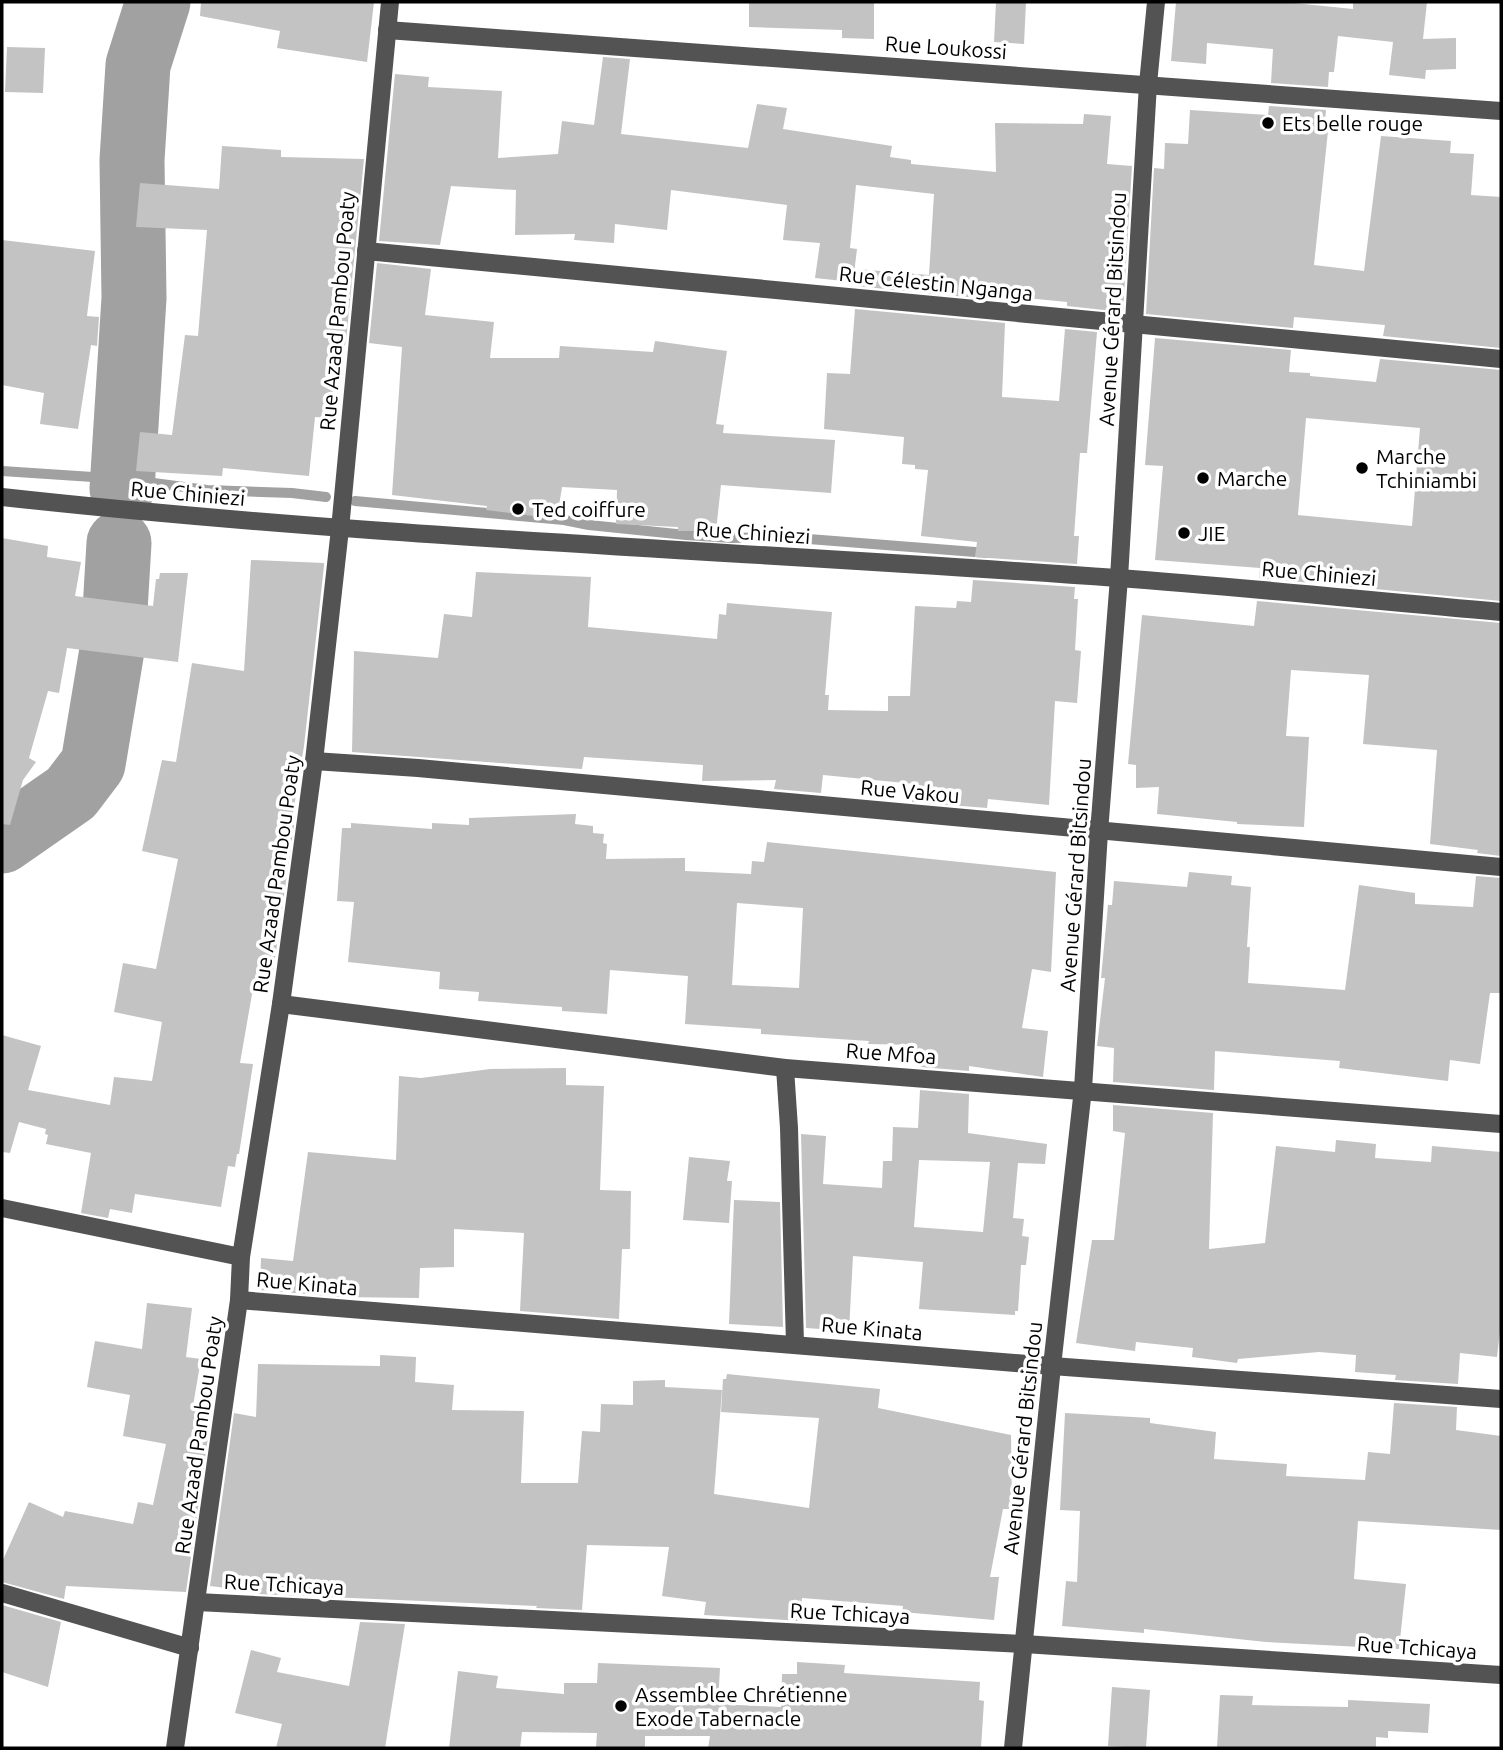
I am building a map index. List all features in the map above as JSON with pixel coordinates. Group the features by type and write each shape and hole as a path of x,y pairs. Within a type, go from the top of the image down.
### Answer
{"street":[{"name":"Rue Azaad Pambou Poaty","path":"175,1748 239,1300 241,1257 281,1004 314,761 340,529 390,2"},
{"name":"Avenue Gérard Bitsindou","path":"1013,1748 1083,1089 1099,832 1119,578 1148,84 1156,2"},
{"name":"Rue Loukossi","path":"387,30 1501,111"},
{"name":"Rue Célestin Nganga","path":"366,251 1501,359"},
{"name":"Rue Chiniezi","path":"2,497 340,529 1119,578 1501,612"},
{"name":"Rue Vakou","path":"314,761 432,769 1501,867"},
{"name":"Rue Mfoa","path":"281,1004 785,1068 1083,1089 1501,1124"},
{"path":"785,1068 795,1344"},
{"path":"2,1208 241,1257"},
{"name":"Rue Kinata","path":"239,1300 1052,1366 1501,1399"},
{"path":"2,1593 190,1647"},
{"name":"Rue Tchicaya","path":"197,1602 1024,1644 1501,1675"}],"building":[{"path":"201,2 374,2 367,62 277,48 280,31 200,16"},
{"path":"749,2 874,2 874,39 842,38 842,30 749,27"},
{"path":"996,2 1026,2 1024,44 994,42"},
{"path":"1176,2 1284,2 1353,9 1353,2 1427,2 1423,39 1456,38 1456,69 1426,70 1425,79 1389,75 1393,42 1338,36 1334,72 1329,72 1328,87 1271,83 1273,49 1207,43 1206,64 1171,61"},
{"path":"7,47 45,48 43,93 5,92"},
{"path":"603,57 630,59 621,134 748,148 757,104 787,108 783,129 892,146 890,157 911,160 911,164 996,172 995,123 1083,124 1084,114 1111,116 1107,164 1132,166 1123,312 1067,306 1067,302 1007,296 1007,301 856,286 857,269 929,275 934,194 856,185 850,248 857,249 853,282 815,278 820,243 783,240 787,205 671,190 667,230 615,224 614,243 574,240 575,234 515,235 516,190 451,186 440,245 379,241 395,74 429,77 428,87 502,91 498,158 558,154 562,121 594,125"},
{"path":"1269,106 1326,110 1324,131 1328,131 1314,265 1364,271 1381,136 1451,141 1450,153 1474,154 1471,195 1501,197 1501,348 1383,336 1385,325 1294,317 1293,328 1146,314 1154,168 1164,169 1165,143 1188,144 1190,110 1268,115"},
{"path":"222,146 281,150 281,157 364,159 346,341 326,418 315,417 309,476 223,468 222,476 136,471 140,432 172,435 185,335 198,336 207,230 136,227 140,183 219,189"},
{"path":"2,240 95,251 87,316 99,317 97,346 91,345 78,429 40,424 44,393 2,385"},
{"path":"377,263 431,269 425,315 494,322 490,358 559,358 560,346 653,352 655,341 727,351 716,424 724,425 723,433 835,440 831,493 721,485 716,531 678,531 678,527 616,524 617,490 562,487 557,519 486,510 487,506 392,495 402,347 369,343"},
{"path":"855,309 1005,323 1002,397 1059,401 1065,329 1097,332 1087,453 1080,453 1074,536 1079,536 1077,564 975,557 977,542 921,536 928,470 902,464 904,437 824,429 827,373 850,374"},
{"path":"1155,338 1291,350 1289,372 1310,373 1310,376 1376,382 1380,359 1501,370 1501,601 1259,578 1260,568 1155,560 1163,466 1145,465","holes":["1306,418 1420,428 1412,526 1298,515"]},
{"path":"2,538 48,546 47,557 81,562 75,596 153,606 156,579 159,579 160,573 188,573 178,662 67,648 59,693 48,691 29,758 36,762 23,780 10,825 2,824"},
{"path":"251,560 324,563 324,566 304,746 291,825 294,825 272,979 255,977 240,1063 253,1064 239,1154 235,1167 228,1166 221,1207 135,1194 132,1213 110,1209 108,1218 81,1213 91,1153 46,1144 46,1129 19,1122 10,1153 2,1152 2,1035 41,1046 28,1090 110,1105 114,1077 152,1081 162,1022 114,1012 123,963 156,969 178,859 142,851 162,760 176,762 192,663 244,671"},
{"path":"476,572 591,577 588,627 717,639 719,614 726,615 727,603 832,612 825,695 829,695 828,710 888,711 888,696 910,696 915,606 956,608 957,601 971,602 973,580 1075,587 1074,599 1078,599 1075,650 1081,651 1077,703 1055,701 1049,805 988,799 987,808 912,802 915,784 823,775 821,793 774,789 776,780 702,781 703,765 584,757 582,769 352,752 354,651 438,658 444,614 472,617"},
{"path":"1257,601 1501,623 1501,856 1430,844 1437,750 1363,744 1369,675 1291,670 1286,736 1309,737 1304,827 1237,824 1157,814 1159,787 1136,788 1136,765 1128,764 1142,615 1254,626"},
{"path":"576,814 575,824 593,826 593,833 604,834 603,843 607,844 606,859 685,858 685,871 751,874 752,861 764,862 767,842 1056,872 1051,972 1032,969 1022,1028 1048,1031 1043,1077 969,1066 969,1071 921,1067 921,1052 916,1051 916,1045 868,1044 869,1041 761,1034 761,1029 685,1024 688,976 610,970 607,1014 562,1011 562,1007 478,1001 479,992 439,989 440,972 348,962 354,902 337,901 342,828 351,828 351,823 432,829 432,823 469,825 469,818","holes":["737,903 803,908 799,988 732,985"]},
{"path":"1189,872 1232,876 1231,885 1251,887 1247,947 1250,947 1248,983 1345,990 1359,885 1415,893 1415,904 1473,907 1476,876 1501,878 1501,993 1490,993 1480,1064 1450,1060 1448,1081 1339,1068 1340,1061 1215,1051 1214,1090 1113,1082 1114,1048 1097,1046 1105,978 1101,978 1108,905 1112,905 1114,881 1187,887"},
{"path":"566,1068 566,1085 604,1086 600,1190 631,1191 630,1249 622,1249 619,1319 520,1311 524,1233 454,1229 454,1267 420,1268 419,1298 340,1297 260,1290 261,1258 293,1261 308,1152 396,1160 399,1076 421,1078 490,1069"},
{"path":"920,1090 969,1094 968,1133 1047,1144 1045,1164 1018,1163 1013,1218 1024,1219 1022,1236 1029,1237 1026,1265 1021,1265 1018,1311 1015,1311 1015,1315 919,1309 923,1262 853,1256 849,1331 806,1328 801,1134 826,1136 823,1184 882,1188 883,1161 892,1161 893,1127 918,1128","holes":["919,1160 990,1162 983,1232 914,1227"]},
{"path":"1113,1105 1213,1113 1209,1249 1265,1243 1276,1146 1335,1152 1336,1140 1376,1144 1375,1158 1431,1162 1432,1146 1501,1152 1501,1322 1497,1357 1460,1353 1458,1384 1395,1380 1396,1375 1355,1372 1356,1355 1319,1352 1238,1359 1237,1363 1192,1357 1193,1348 1136,1342 1135,1351 1076,1343 1092,1240 1114,1240 1125,1133 1113,1131"},
{"path":"689,1157 730,1161 727,1181 732,1181 729,1223 683,1220"},
{"path":"734,1200 780,1202 783,1327 729,1324"},
{"path":"147,1303 192,1308 186,1357 201,1359 193,1406 212,1409 186,1592 66,1586 64,1599 2,1582 2,1562 29,1502 63,1517 65,1511 133,1524 138,1502 153,1505 166,1444 123,1436 130,1395 87,1387 95,1341 142,1349"},
{"path":"380,1355 416,1357 415,1382 454,1385 452,1410 524,1411 521,1483 578,1483 582,1431 600,1432 601,1404 633,1405 633,1381 665,1380 665,1387 722,1390 714,1494 809,1508 819,1418 721,1412 723,1379 726,1379 727,1374 880,1389 878,1408 1011,1435 1012,1509 1003,1509 990,1577 999,1577 994,1620 902,1612 903,1606 802,1598 801,1621 704,1615 706,1602 662,1596 669,1547 587,1545 582,1610 258,1594 210,1586 234,1413 256,1417 258,1364 380,1366"},
{"path":"1394,1403 1457,1407 1456,1430 1501,1436 1501,1530 1358,1521 1354,1579 1406,1584 1399,1649 1266,1642 1144,1629 1144,1633 1062,1626 1066,1581 1077,1582 1080,1511 1060,1510 1065,1413 1150,1418 1150,1423 1216,1432 1214,1459 1287,1464 1286,1476 1365,1480 1368,1452 1390,1454"},
{"path":"2,1605 61,1622 48,1687 2,1672"},
{"path":"360,1622 405,1624 385,1748 276,1748 282,1724 235,1713 251,1650 281,1658 277,1672 349,1686"},
{"path":"797,1662 845,1665 844,1673 980,1682 979,1700 984,1701 981,1748 708,1748 710,1736 645,1736 645,1748 596,1748 597,1733 522,1732 520,1748 449,1748 458,1671 498,1676 496,1688 564,1694 564,1683 597,1683 598,1663 720,1668 718,1704 781,1707 782,1674 797,1674"},
{"path":"1112,1687 1150,1690 1146,1748 1108,1746"},
{"path":"1220,1695 1253,1696 1252,1705 1348,1707 1348,1700 1430,1704 1428,1733 1388,1731 1388,1738 1376,1737 1376,1748 1217,1748"}],"waterway":[{"path":"122,489 134,298 132,160 138,65 158,2"},
{"path":"2,471 123,479 207,490 326,497"},
{"path":"355,501 564,520 686,535 783,537 988,553"},
{"path":"2,841 71,793 93,764 113,644 119,543"}],"place":[{"name":"Ets belle rouge","path":"1268,123"},
{"name":"Marche Tchiniambi","path":"1362,468"},
{"name":"Marche","path":"1203,478"},
{"name":"Ted coiffure","path":"518,509"},
{"name":"JIE","path":"1184,533"},
{"name":"Assemblee Chrétienne Exode Tabernacle","path":"621,1706"}]}
